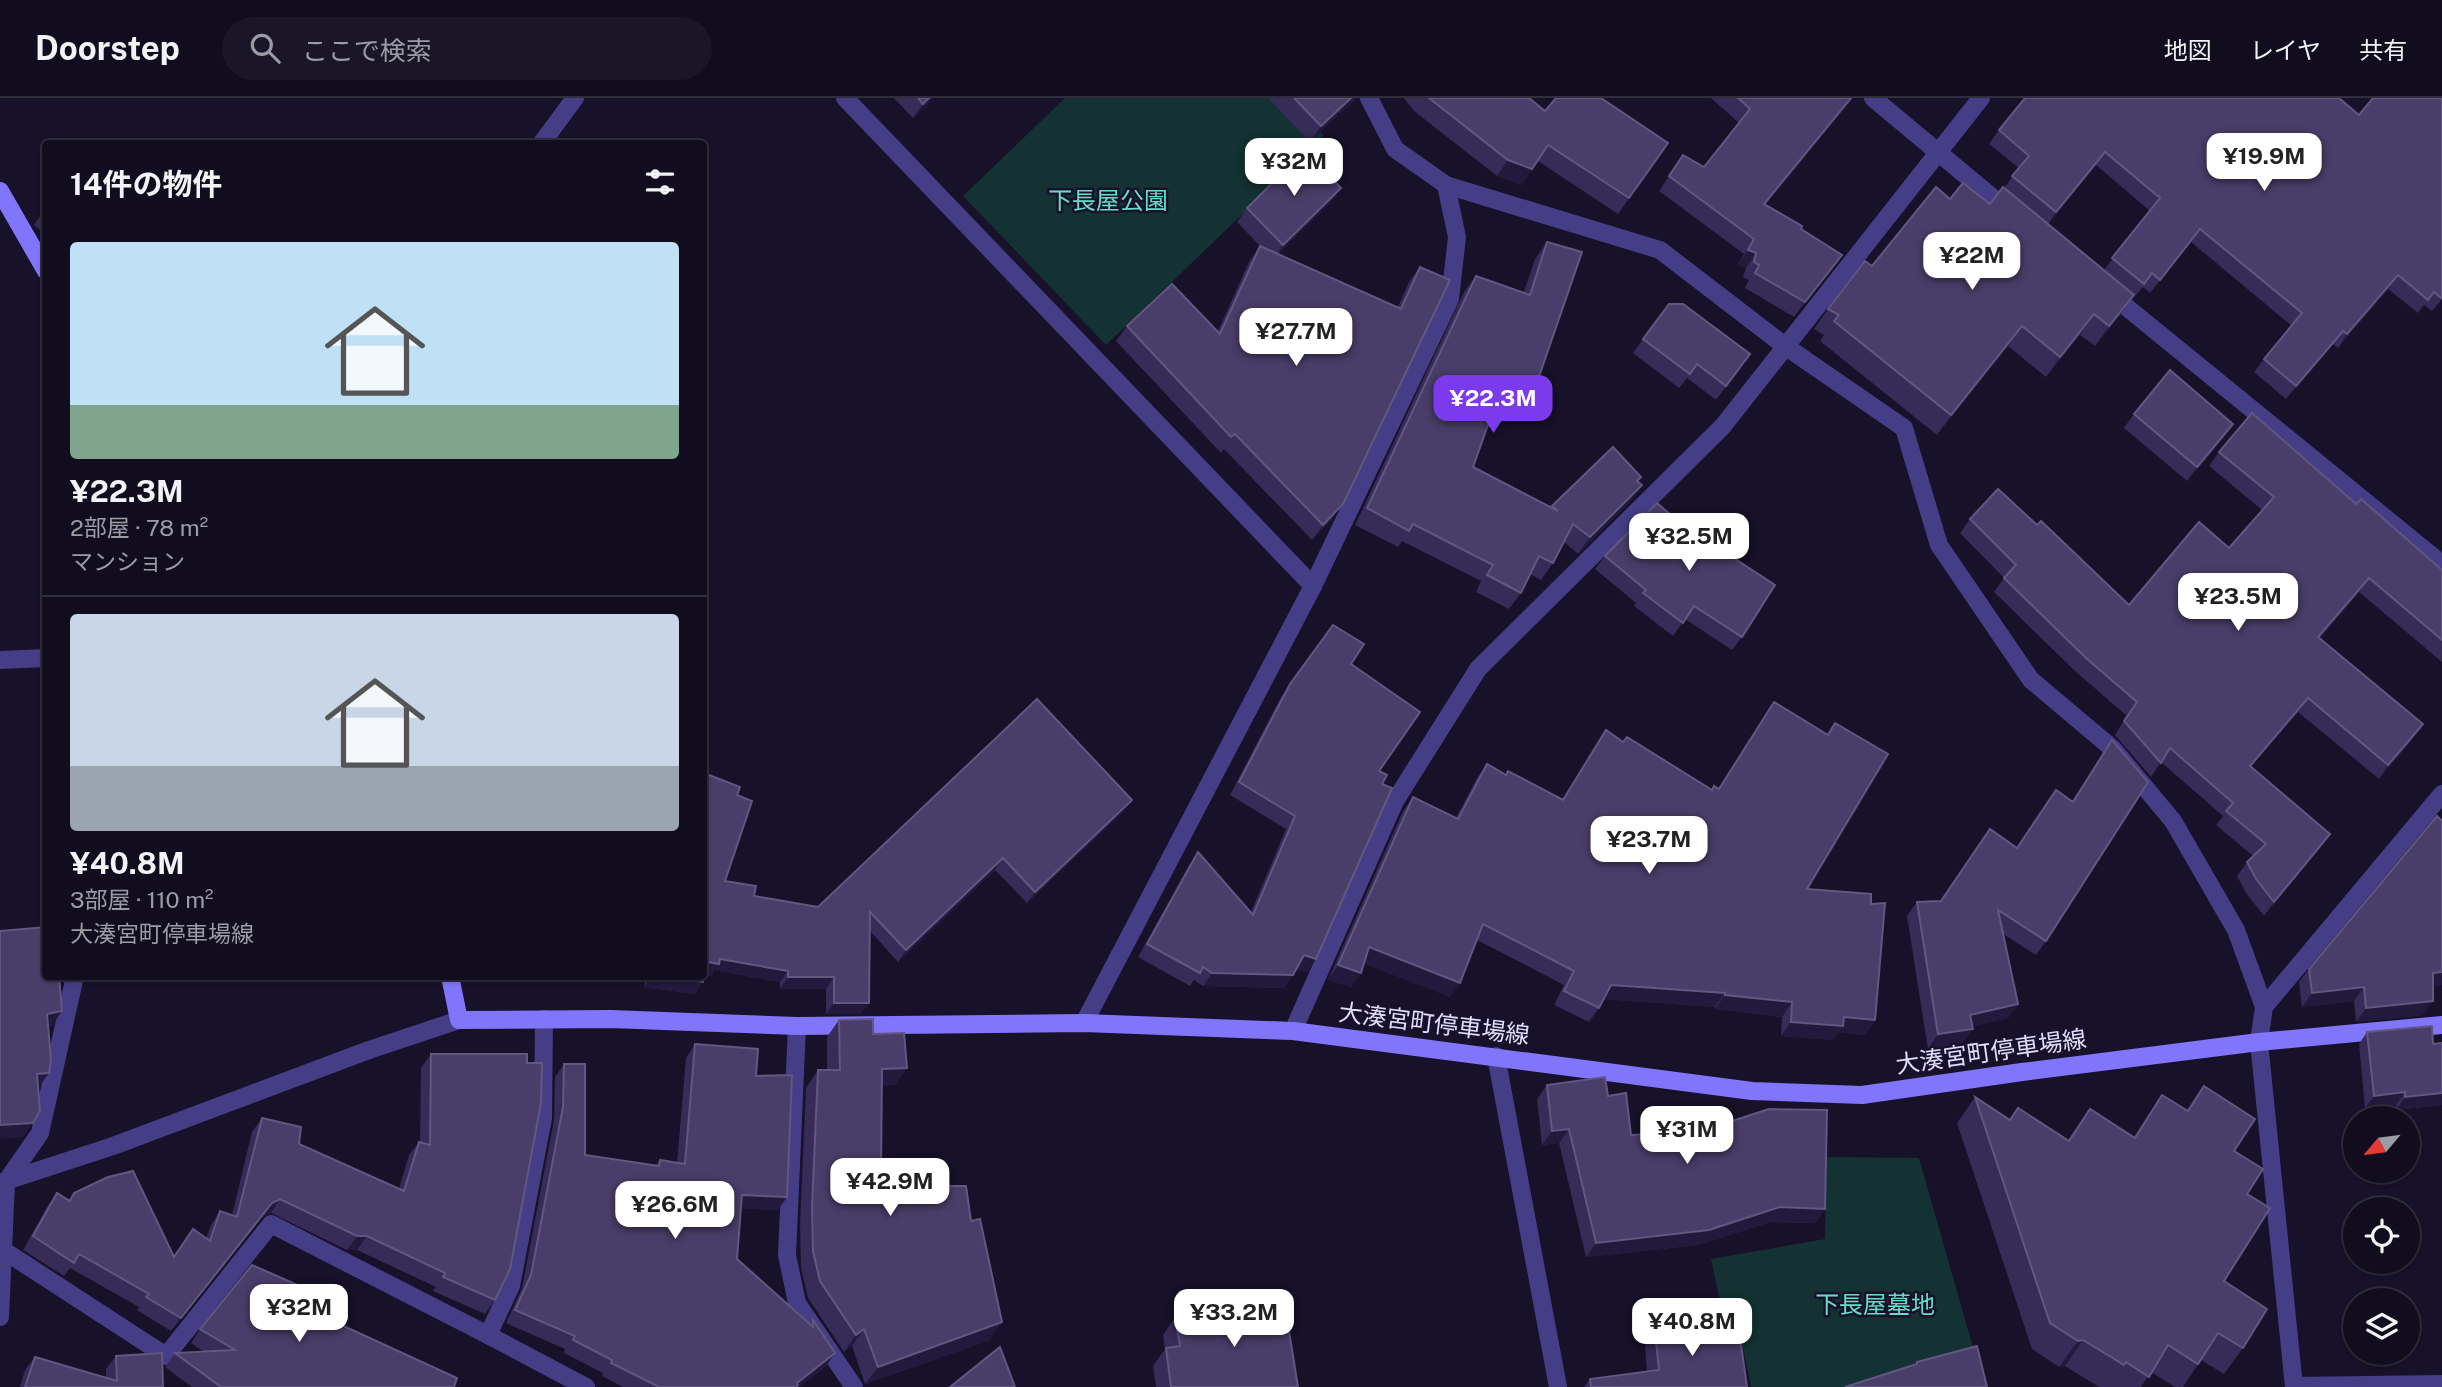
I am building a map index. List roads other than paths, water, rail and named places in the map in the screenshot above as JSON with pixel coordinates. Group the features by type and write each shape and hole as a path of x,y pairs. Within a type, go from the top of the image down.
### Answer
{"main road":[{"path":"0,191 42,264"},
{"path":"451,980 459,1020"},
{"name":"大湊宮町停車場線","path":"459,1020 611,1019 797,1026 1084,1023 1293,1031 1752,1091 1862,1095 2259,1042 2442,1025"}],"street":[{"path":"544,140 575,98"},
{"path":"845,98 1313,586"},
{"path":"1369,98 1395,149 1446,185 1660,250 1785,346 1904,428 1939,545 2031,680 2113,749 2174,821 2236,930 2264,1007 2259,1042 2294,1387 2442,1384"},
{"path":"1872,98 2022,222"},
{"path":"1293,1031 1395,801 1478,669 1723,426 1981,98"},
{"path":"1084,1023 1313,586 1450,299 1457,237 1446,185"},
{"path":"2098,284 2442,564"},
{"path":"0,660 42,657"},
{"path":"2264,1007 2442,794"},
{"path":"0,1317 3,1183 40,1133 74,980"},
{"path":"488,1335 511,1286 543,1118 544,1019"},
{"path":"3,1183 113,1146 459,1020"},
{"path":"797,1026 787,1255 797,1303 855,1387"},
{"path":"1496,1056 1558,1387"},
{"path":"3,1250 166,1356 271,1224 586,1387"}],"park label":[{"name":"下長屋公園","path":"1108,201"},
{"name":"下長屋墓地","path":"1875,1305"}]}
